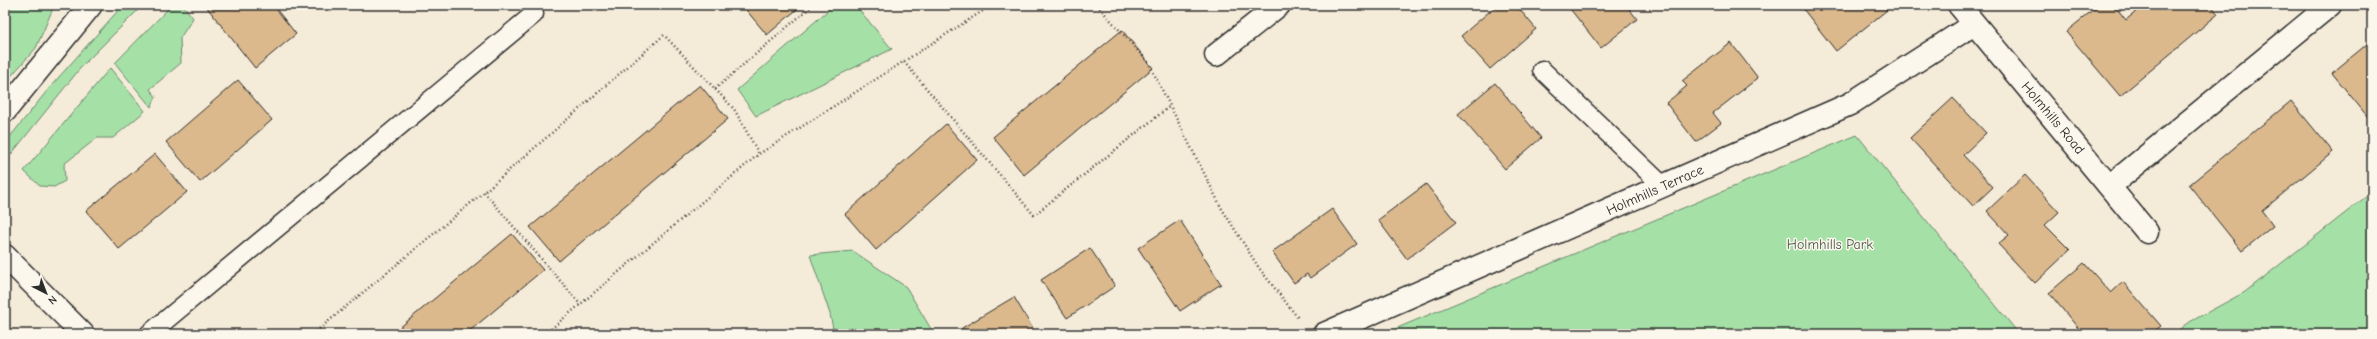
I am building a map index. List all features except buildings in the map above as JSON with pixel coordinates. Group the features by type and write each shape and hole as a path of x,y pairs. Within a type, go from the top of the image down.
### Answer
{"street":[{"path":"5,111 91,5"},
{"path":"1216,55 1279,5"},
{"name":"Holmhills Road","path":"1959,5 2148,232"},
{"path":"2110,186 2330,5"},
{"name":"Holmhills Terrace","path":"1324,334 1850,104 1974,24"},
{"path":"5,256 83,334"}],"lane":[{"path":"149,334 534,14"},
{"path":"1542,70 1664,186"}],"path":[{"path":"715,89 813,5"},
{"path":"545,334 759,154 992,5"},
{"path":"1098,5 1148,62 1222,209 1259,268 1301,322"},
{"path":"313,334 484,192 664,35 734,109 759,154"},
{"path":"904,62 1034,215 1170,106"},
{"path":"484,192 580,304"}],"green space":[{"path":"5,5 54,6 36,48 5,83"},
{"path":"123,5 143,5 82,66 5,162 5,143 51,86"},
{"path":"172,5 183,5 193,18 180,38 181,63 150,89 156,97 151,107 115,63"},
{"path":"834,5 855,5 892,49 756,116 737,90"},
{"path":"110,68 145,111 113,138 97,138 64,164 65,181 54,187 40,186 24,171"},
{"name":"Holmhills Park","path":"1857,135 2019,334 1383,334"},
{"path":"2372,192 2372,334 2174,334 2186,324 2245,292"},
{"path":"853,251 906,287 934,334 834,334 830,314 810,255"}]}
